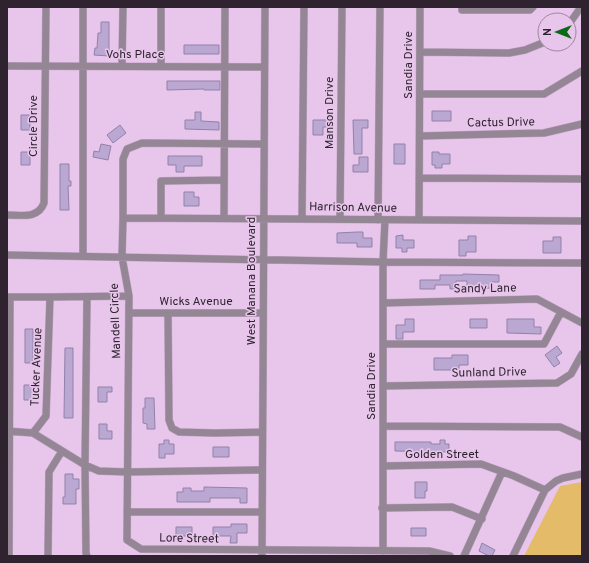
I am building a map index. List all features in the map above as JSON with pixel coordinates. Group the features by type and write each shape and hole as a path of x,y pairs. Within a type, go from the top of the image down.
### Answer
{"street":[{"name":"Circle Drive","path":"7,215 33,215 42,209 44,203 46,7"},
{"path":"83,256 84,7"},
{"path":"122,66 123,7"},
{"path":"161,7 161,66"},
{"path":"224,218 225,7"},
{"name":"West Manana Boulevard","path":"262,553 263,144 265,7"},
{"path":"302,219 304,7"},
{"name":"Manson Drive","path":"340,219 342,7"},
{"name":"Sandia Drive","path":"380,7 381,220 383,262 383,551"},
{"name":"Sandia Drive","path":"419,220 420,7"},
{"path":"462,7 462,10 530,10 533,7"},
{"path":"420,52 509,53 537,46"},
{"name":"Vohs Place","path":"7,66 264,67"},
{"path":"420,94 544,94 582,71"},
{"name":"Cactus Drive","path":"420,136 544,133 582,124"},
{"name":"Mandell Circle","path":"127,472 128,296 122,257 123,160 127,149 142,143 263,144"},
{"path":"419,178 582,180"},
{"path":"161,218 161,181 224,180"},
{"name":"Harrison Avenue","path":"123,218 582,222"},
{"path":"7,255 383,262 582,263"},
{"path":"9,556 9,297 128,296"},
{"name":"Tucker Avenue","path":"33,433 46,416 50,297"},
{"path":"87,297 85,465 87,556"},
{"name":"Sandy Lane","path":"383,303 537,299 582,323"},
{"path":"383,344 544,344 561,312"},
{"name":"Wicks Avenue","path":"128,314 263,313"},
{"path":"168,314 168,420 172,428 178,432 262,432"},
{"name":"Sunland Drive","path":"383,386 557,383 571,374 582,354"},
{"path":"383,426 560,427 582,437"},
{"path":"8,431 33,433 85,465 99,471 262,470"},
{"path":"48,556 49,472 62,451"},
{"name":"Golden Street","path":"383,466 481,464 545,490"},
{"name":"Lore Street","path":"127,472 127,540 141,549 262,553 370,554 383,551 429,552 450,556"},
{"path":"464,556 502,472"},
{"path":"513,556 545,490 556,481 582,474"},
{"path":"382,508 452,507 482,519"},
{"path":"127,512 262,512"}],"shaded area":[{"path":"582,482 582,556 524,556 560,486"}],"building":[{"path":"101,22 109,22 109,56 94,55 95,48 97,48 98,33 101,33"},
{"path":"184,45 219,45 219,54 184,54"},
{"path":"167,81 220,81 220,90 167,90"},
{"path":"432,111 451,111 451,121 432,121"},
{"path":"195,112 201,112 201,121 219,122 219,130 185,129 185,120 195,120"},
{"path":"21,115 30,115 30,130 21,130"},
{"path":"313,120 329,120 329,127 323,127 323,135 313,135"},
{"path":"353,120 368,120 368,128 362,128 362,154 354,154"},
{"path":"120,125 126,133 113,143 107,135"},
{"path":"101,144 111,146 108,160 93,157 94,151 99,152"},
{"path":"394,144 405,144 405,164 394,164"},
{"path":"21,152 30,152 30,165 21,165"},
{"path":"432,152 439,152 439,154 450,154 450,164 442,164 442,168 435,168 435,165 432,165"},
{"path":"168,156 202,156 202,166 184,166 184,172 176,172 176,165 168,165"},
{"path":"359,157 368,157 368,172 353,172 353,165 359,165"},
{"path":"60,164 69,164 69,181 71,181 71,186 68,186 69,210 60,210"},
{"path":"184,192 194,192 194,197 199,197 199,206 184,206"},
{"path":"363,232 363,238 372,238 372,247 357,247 357,243 337,243 337,233"},
{"path":"403,235 403,240 414,240 414,248 407,248 407,252 402,252 402,248 396,248 396,236"},
{"path":"468,236 476,236 476,252 466,252 466,256 459,256 459,240 468,240"},
{"path":"553,237 561,237 561,253 543,253 543,241 553,241"},
{"path":"440,275 499,275 499,282 492,282 492,288 467,289 467,281 456,281 456,289 450,289 450,285 435,285 435,289 420,289 420,280 440,280"},
{"path":"405,319 414,319 414,332 403,332 403,339 396,339 396,325 405,325"},
{"path":"470,319 487,319 487,328 470,328"},
{"path":"507,319 534,319 534,327 541,327 541,334 507,333"},
{"path":"25,329 33,329 33,363 25,363"},
{"path":"557,346 562,353 556,357 560,363 554,367 545,355"},
{"path":"65,348 73,348 73,418 64,418"},
{"path":"452,355 468,355 468,365 459,365 459,370 434,370 434,358 452,358"},
{"path":"24,385 33,385 33,400 24,400"},
{"path":"98,387 112,387 112,392 107,392 107,402 98,402"},
{"path":"145,398 154,398 155,429 147,429 147,424 143,423"},
{"path":"99,424 107,424 107,431 112,431 112,439 99,439"},
{"path":"164,440 169,440 169,444 174,444 174,454 165,454 165,458 159,458 159,444 164,444"},
{"path":"440,440 445,440 445,444 449,444 449,452 395,451 395,442 431,442 431,444 440,444"},
{"path":"213,447 229,447 229,457 213,457"},
{"path":"65,474 73,474 73,479 79,479 79,489 76,489 76,504 63,504 63,497 65,497"},
{"path":"415,482 427,482 425,498 415,498"},
{"path":"204,487 247,488 247,503 240,503 240,498 210,498 210,502 177,502 177,492 183,492 183,488 191,488 191,491 204,491"},
{"path":"231,524 247,524 247,533 237,533 237,543 230,543 231,536 213,536 213,527 231,527"},
{"path":"176,527 192,527 192,536 176,536"},
{"path":"411,528 426,528 426,536 411,536"},
{"path":"482,543 495,550 492,556 479,551"}]}
